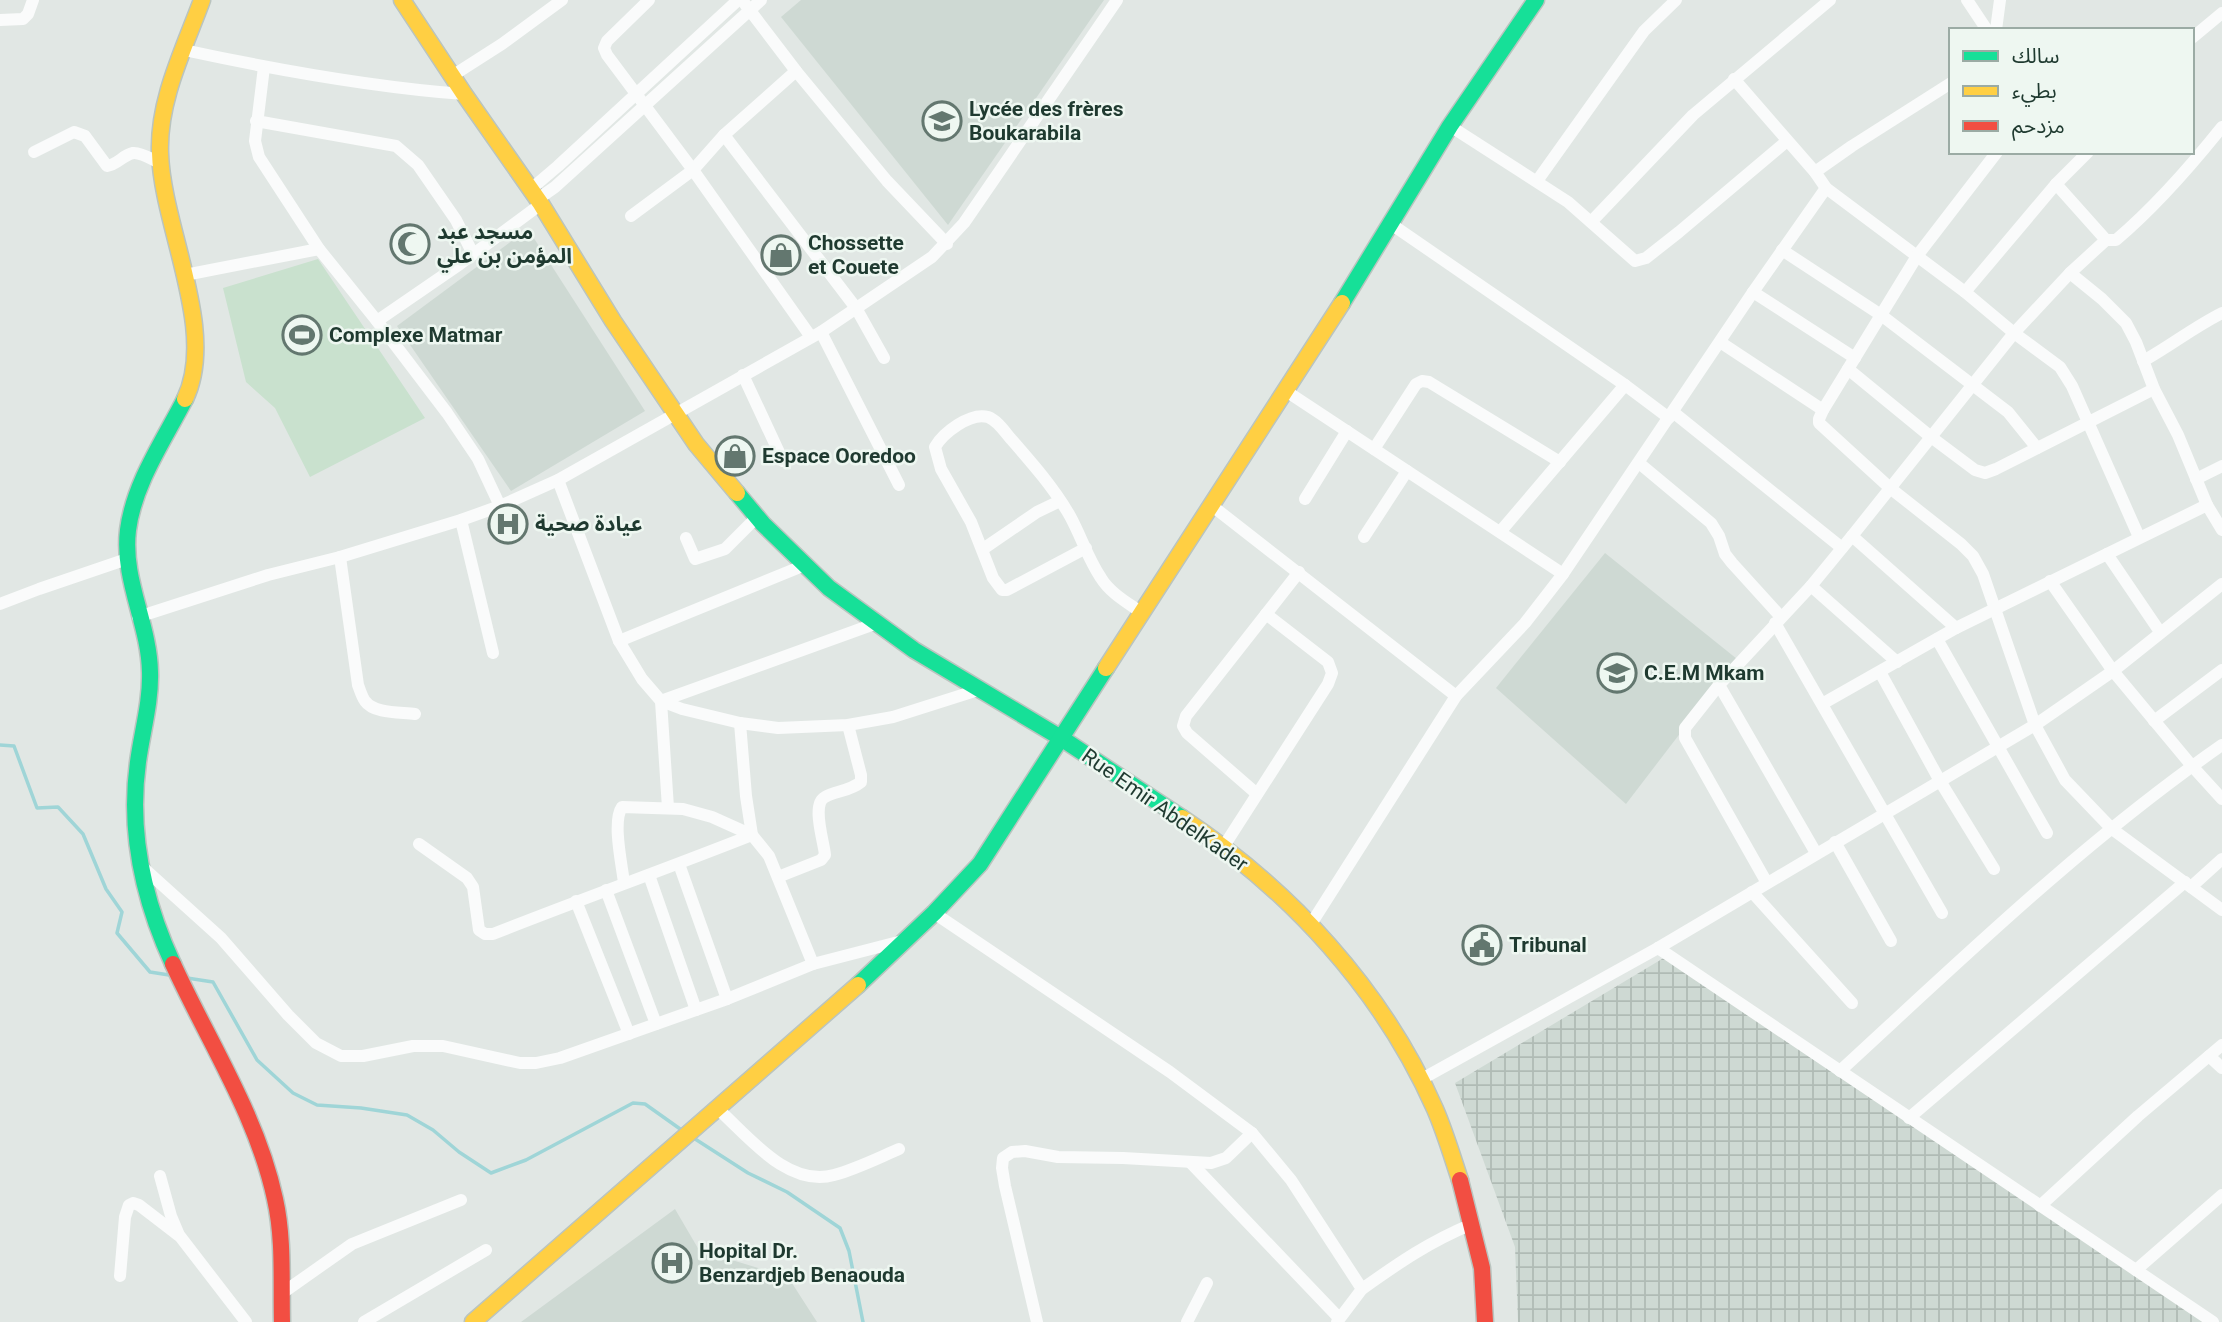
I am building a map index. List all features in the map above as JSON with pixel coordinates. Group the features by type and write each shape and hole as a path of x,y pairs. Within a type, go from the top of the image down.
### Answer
{"main road":[{"path":"202,0 170,87 161,123 160,163 168,212 193,315 196,348 194,376 143,478 128,529 130,587 146,641 150,671 147,713 135,783 135,816 139,864 147,900 181,982 225,1068 272,1187 279,1232 282,1322"},
{"name":"Rue Emir AbdelKader","path":"402,0 536,197 613,321 696,444 757,517 829,588 914,650 1061,738 1224,846 1311,924 1352,971 1400,1042 1434,1109 1465,1193 1482,1268 1485,1322"},
{"path":"473,1322 820,1019 934,913 980,864 1286,391 1450,126 1536,0"}],"street":[{"path":"0,20 23,19 29,14 33,0"},
{"path":"452,76 562,0"},
{"path":"649,0 605,45 607,55 816,335 899,485"},
{"path":"377,321 473,254 536,197 636,94 744,3 761,0"},
{"path":"138,617 500,506 558,480 816,335 911,273 947,244 1118,0"},
{"path":"1537,181 1644,31 1676,0"},
{"path":"1591,222 1693,115 1830,0"},
{"path":"1967,0 1986,28"},
{"path":"1996,28 2000,0"},
{"path":"744,3 887,181 947,244"},
{"path":"536,197 555,187 645,105 744,3"},
{"path":"2194,36 2222,13"},
{"path":"2210,21 2222,28"},
{"path":"184,50 362,84 464,94"},
{"path":"264,67 256,121 255,141 259,157 319,249 447,413 478,459 500,506"},
{"path":"631,216 693,170 724,135 796,71"},
{"path":"1734,79 1826,188 2060,367 2072,386 2139,537"},
{"path":"1815,172 1949,84"},
{"path":"256,121 396,146 418,165 456,220 473,254"},
{"path":"1450,126 1568,202 1635,261 1646,258 1787,141"},
{"path":"1767,883 1685,738 1685,728 1719,685 1811,586 1852,537 2014,332 2070,273 2106,240 2116,240 2135,224 2222,127"},
{"path":"34,152 74,132 85,136 107,166 112,166 127,155 135,153 160,163"},
{"path":"724,135 856,308 884,358"},
{"path":"1995,154 1917,257 1823,410 1819,419 1821,426 1890,488 1973,556 1983,574 2035,725 2065,780 2112,829 2222,910"},
{"path":"1965,292 2056,184 2086,154"},
{"path":"2056,184 2106,240"},
{"path":"1311,924 1456,696 1525,623 1563,574 1826,188"},
{"path":"1391,224 1671,415 1842,548"},
{"path":"184,275 319,249"},
{"path":"1782,250 1881,315 2008,412 2037,449"},
{"path":"2070,273 2126,323 2207,505 2222,530"},
{"path":"1753,292 1852,364 1931,437 1976,470 1985,473 2154,389"},
{"path":"2143,361 2222,313"},
{"path":"1720,342 1823,410"},
{"path":"743,375 783,461"},
{"path":"1374,449 1416,384 1422,381 1429,382 1560,462"},
{"path":"1500,532 1625,385"},
{"path":"1286,391 1563,574"},
{"path":"1086,548 1007,590 1002,590 993,578 983,549 935,455 935,447 940,439 975,416 989,417 1031,461 1060,501 1086,548 1103,582 1142,613"},
{"path":"1305,499 1347,431"},
{"path":"1639,463 1711,523 1725,554 1778,620 1822,704 1942,913"},
{"path":"2196,478 2222,466"},
{"path":"1364,537 1407,471"},
{"path":"558,480 619,641 642,679 661,701 740,723 778,728 848,725 893,717 978,690"},
{"path":"983,549 1037,512 1060,501"},
{"path":"1211,505 1456,696"},
{"path":"1822,704 1956,628 2207,505"},
{"path":"686,538 695,559 725,549 757,517"},
{"path":"461,520 493,653"},
{"path":"1852,537 1956,628"},
{"path":"2107,554 2160,632"},
{"path":"340,557 358,685 365,701 372,707 383,710 415,714"},
{"path":"0,604 127,559"},
{"path":"619,641 805,565"},
{"path":"1257,794 1187,733 1183,726 1186,716 1298,572"},
{"path":"2050,582 2113,671 2222,799"},
{"path":"1420,1080 1658,948 2035,725 2113,671 2222,584"},
{"path":"1811,586 1897,662"},
{"path":"1224,846 1328,684 1332,673 1328,662 1266,614"},
{"path":"661,701 877,623"},
{"path":"1937,639 2047,833"},
{"path":"2154,720 2222,670"},
{"path":"1880,672 1940,781 1994,869"},
{"path":"1719,685 1816,853"},
{"path":"661,701 668,808"},
{"path":"740,723 752,835"},
{"path":"778,877 821,860 825,855 818,803 822,798 855,787 861,782 848,725"},
{"path":"1840,1071 2011,914 2112,829 2222,745"},
{"path":"624,883 618,813 621,807 683,809 712,817 752,835 769,856 813,964"},
{"path":"419,844 467,878 472,887 480,930 485,934 493,934 752,835"},
{"path":"1835,842 1891,941"},
{"path":"1909,1118 2222,859"},
{"path":"139,864 221,937 288,1015 316,1043 341,1056 363,1056 413,1045 443,1046 520,1063 536,1063 560,1058 727,999 813,964 905,940"},
{"path":"679,864 727,999"},
{"path":"649,874 696,1010"},
{"path":"606,890 656,1024"},
{"path":"1752,892 1852,1003"},
{"path":"576,901 629,1034"},
{"path":"934,913 1170,1072 1252,1133 1291,1180 1362,1289"},
{"path":"1658,948 2213,1322"},
{"path":"2040,1206 2138,1116 2222,1045"},
{"path":"2209,1056 2222,1068"},
{"path":"718,1108 779,1165 795,1173 816,1177 833,1175 899,1149"},
{"path":"1037,1322 1005,1186 1003,1158 1012,1152 1025,1151 1058,1157 1211,1163 1226,1158 1252,1133"},
{"path":"1191,1163 1338,1320 1362,1289 1416,1251 1472,1224"},
{"path":"160,1176 179,1235 246,1322"},
{"path":"2136,1270 2222,1195"},
{"path":"281,1294 352,1244 461,1200"},
{"path":"120,1276 125,1217 129,1205 139,1205 179,1235"},
{"path":"364,1322 486,1250"},
{"path":"1186,1322 1207,1283"}],"shaded area":[{"name":"Lycée des frères Boukarabila","path":"801,0 1104,0 948,225 781,17"},
{"path":"528,229 645,411 511,491 397,326"},
{"name":"C.E.M Mkam","path":"1605,553 1737,659 1626,804 1496,688"},
{"path":"1667,956 2205,1322 1518,1322 1515,1247 1455,1083"},
{"name":"Hopital Dr. Benzardjeb Benaouda","path":"675,1209 699,1250 788,1277 817,1322 521,1322"}],"green space":[{"name":"Complexe Matmar","path":"318,259 425,418 310,477 275,408 246,382 223,288"}],"waterway":[{"path":"0,745 14,746 37,808 58,807 83,834 106,889 122,912 117,933 150,972 169,975"},
{"path":"187,978 213,982 257,1060 293,1093 317,1105 407,1115 433,1130 459,1152 491,1173 526,1160 633,1103 645,1104 683,1131"},
{"path":"692,1137 748,1173 787,1192 840,1228 849,1251 863,1322"}],"traffic: fast":[{"path":"1342,303 1450,126 1536,0"},
{"path":"173,964 153,915 140,865 137,840 135,788 150,672 149,654 132,584 127,548 136,495 185,399"},
{"path":"737,493 763,524 829,588 914,650 1061,738 1182,818"},
{"path":"858,985 934,913 980,864 1106,668"}],"traffic: slow":[{"path":"185,399 193,372 195,342 186,278 163,182 160,133 168,94 202,0"},
{"path":"402,0 541,204 613,321 696,444 737,493"},
{"path":"1106,668 1342,303"},
{"path":"1182,818 1222,846 1296,910 1360,983 1413,1065 1439,1118 1460,1180"},
{"path":"473,1322 858,985"}],"traffic: jam":[{"path":"173,964 244,1108 267,1168 280,1229 282,1322"},
{"path":"1460,1180 1482,1268 1485,1322"}],"place":[{"name":"Lycée des frères Boukarabila","path":"942,121"},
{"name":"مسجد عبد المؤمن بن علي","path":"410,244"},
{"name":"Chossette et Couete","path":"781,255"},
{"name":"Complexe Matmar","path":"302,335"},
{"name":"Espace Ooredoo","path":"735,456"},
{"name":"عيادة صحية","path":"508,524"},
{"name":"C.E.M Mkam","path":"1617,673"},
{"name":"Tribunal","path":"1482,945"},
{"name":"Hopital Dr. Benzardjeb Benaouda","path":"672,1263"}]}
